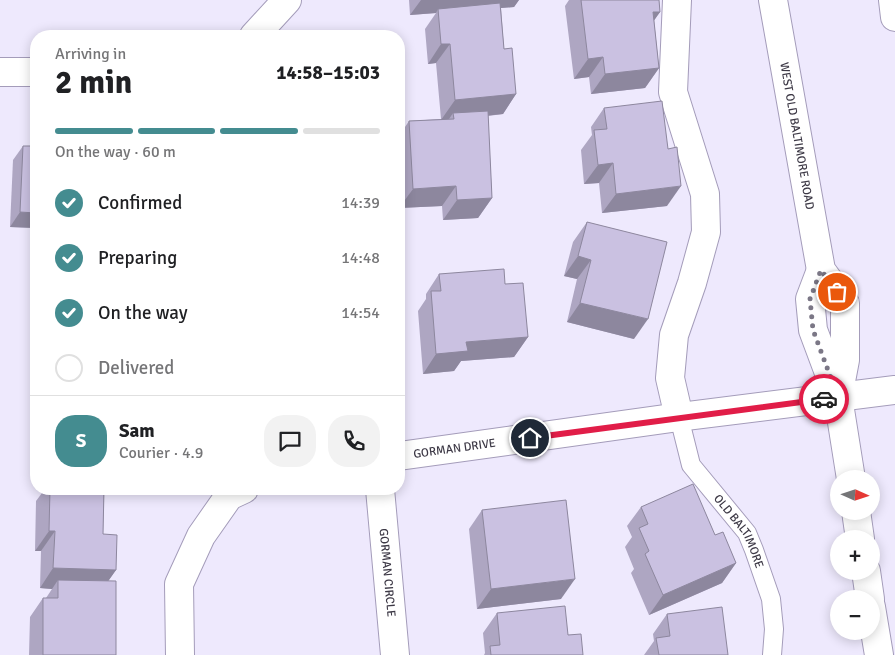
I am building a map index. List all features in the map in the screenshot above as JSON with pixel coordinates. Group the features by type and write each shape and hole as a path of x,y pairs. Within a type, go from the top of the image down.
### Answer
{"street":[{"path":"259,30 286,0"},
{"path":"677,0 673,92 705,194 706,232 692,283 674,335 670,378 679,417"},
{"name":"WEST OLD BALTIMORE ROAD","path":"773,0 821,270 845,303 845,360 838,397 850,470"},
{"path":"893,0 895,18"},
{"path":"0,72 30,72"},
{"name":"GORMAN DRIVE","path":"405,455 679,417 895,390"},
{"path":"180,655 179,584 201,536 231,495"},
{"name":"GORMAN CIRCLE","path":"381,495 395,655"},
{"path":"876,640 879,655"}],"lane":[{"name":"OLD BALTIMORE","path":"679,417 691,465 747,533 754,550 771,599 774,629 772,655"}],"building":[{"path":"581,0 659,0 660,12 653,12 659,68 605,74 603,57 588,59"},
{"path":"500,3 504,49 512,48 516,94 455,100 450,44 441,44 438,9"},
{"path":"662,101 668,149 677,147 681,186 616,194 613,163 598,165 594,130 607,129 604,108"},
{"path":"488,111 492,198 457,200 456,186 413,189 409,121 454,119 453,113"},
{"path":"23,146 30,146 30,213 20,212"},
{"path":"587,222 667,242 648,319 580,303 591,260 578,256"},
{"path":"504,269 505,284 523,283 528,337 466,342 468,351 436,354 431,291 441,291 439,274"},
{"path":"693,484 715,535 723,532 736,563 663,595 645,554 649,551 639,528 648,524 641,507"},
{"path":"50,495 104,495 103,534 117,535 116,570 53,568 55,531 49,531"},
{"path":"566,500 575,579 491,589 482,510"},
{"path":"58,580 116,581 116,655 43,655 43,598 58,598"},
{"path":"565,606 568,635 581,634 583,655 491,655 490,646 500,645 497,613"},
{"path":"722,607 728,655 659,655 656,638 670,636 667,614"}],"way so far":[{"path":"824,399 838,397 813,330 810,299 821,270 837,292"}],"route":[{"path":"530,438 824,399"}]}
